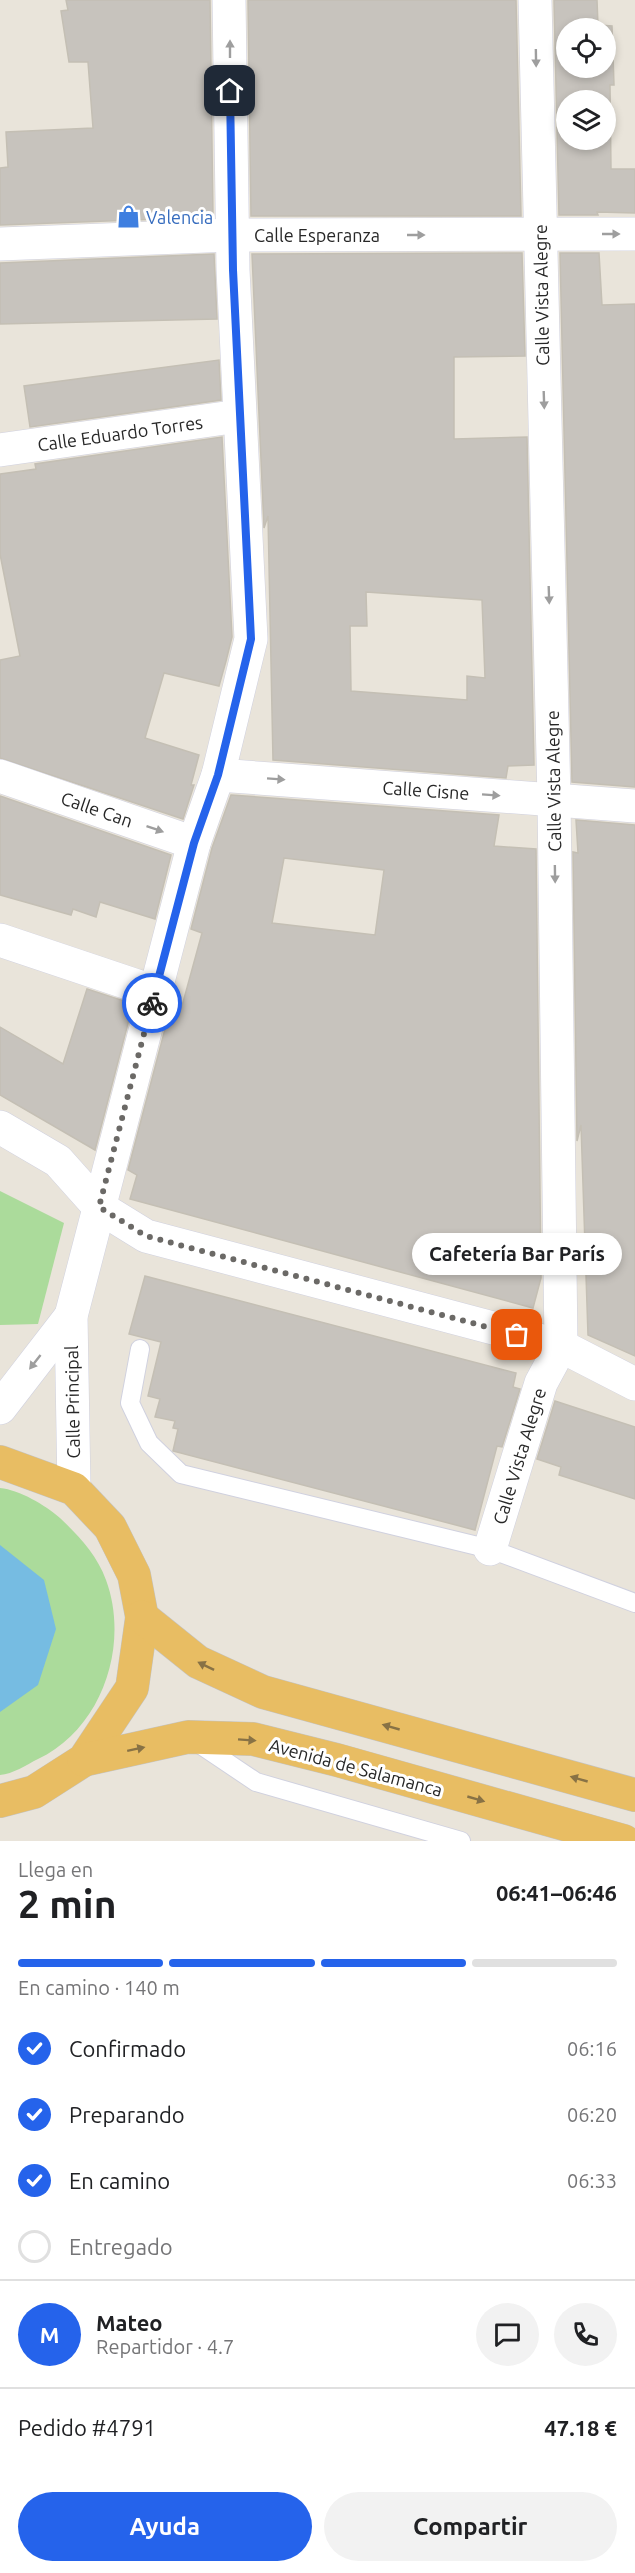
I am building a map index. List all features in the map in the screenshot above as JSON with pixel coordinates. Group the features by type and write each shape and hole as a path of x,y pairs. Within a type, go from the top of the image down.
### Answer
{"highway":[{"path":"0,1462 74,1489 110,1527 134,1575 142,1617 132,1688 84,1760 34,1792 0,1802"},
{"path":"142,1617 198,1662 263,1692 635,1795"},
{"name":"Avenida de Salamanca","path":"84,1760 188,1737 253,1739 624,1841"}],"street":[{"name":"Calle Principal","path":"74,1489 71,1316 194,843 218,775 251,639 232,235 229,0"},
{"name":"Calle Vista Alegre","path":"490,1549 541,1383 561,1346 554,799 535,0"},
{"name":"Calle Esperanza","path":"0,244 232,235 635,234"},
{"name":"Calle Eduardo Torres","path":"0,450 239,416"},
{"name":"Calle Cisne","path":"218,775 635,806"},
{"name":"Calle Can","path":"0,776 194,843"},
{"path":"0,940 155,992"},
{"path":"0,1126 58,1161 99,1207 146,1236 561,1346 635,1384"},
{"name":"Calle Principal","path":"0,1407 71,1316"}],"lane":[{"path":"140,1349 130,1403 149,1443 181,1474 490,1549 635,1603"},
{"path":"188,1737 256,1782 461,1841"}],"green space":[{"path":"0,1191 64,1223 38,1324 0,1325"},
{"path":"0,1488 24,1495 47,1508 87,1546 106,1580 113,1605 114,1631 112,1657 105,1683 94,1706 79,1728 60,1745 38,1759 15,1771 0,1775"}],"water":[{"path":"0,1545 44,1580 56,1629 38,1685 0,1712"}],"building":[{"path":"66,0 210,0 213,217 0,225 0,168 8,167 6,132 93,128 88,62 69,62 61,11 68,10"},
{"path":"248,0 516,0 521,216 251,216"},
{"path":"554,0 597,0 598,18 556,18 556,78 614,78 614,85 610,85 610,90 556,90"},
{"path":"557,150 611,150 611,169 635,169 635,213 597,212 598,215 559,215"},
{"path":"522,253 525,356 454,357 454,439 527,437 534,765 508,766 506,778 273,760 268,516 264,528 252,254","holes":["366,592 482,600 485,678 467,676 467,700 351,691 350,626 367,626"]},
{"path":"560,253 599,253 602,305 635,304 635,787 572,782"},
{"path":"214,254 217,319 0,324 0,263"},
{"path":"219,360 221,400 30,427 24,386"},
{"path":"222,437 232,637 226,661 219,686 164,673 145,738 199,755 191,785 194,785 183,819 0,758 0,660 20,656 0,554 0,474 36,469 35,464"},
{"path":"231,795 499,815 494,846 536,849 541,1278 533,1308 130,1199 137,1175 128,1170 169,1014 179,1017 202,933 191,929 212,848","holes":["284,858 384,870 375,935 272,923"]},
{"path":"0,796 171,855 155,919 100,902 96,917 73,909 71,915 0,895"},
{"path":"576,820 635,825 635,1356 588,1335 581,1125 577,1141 573,852 578,853"},
{"path":"87,989 133,1004 95,1150 0,1095 0,1027 63,1064"},
{"path":"145,1276 516,1373 513,1387 520,1389 502,1447 497,1446 475,1530 173,1451 178,1429 173,1428 175,1421 155,1417 160,1399 148,1396 161,1342 129,1334"},
{"path":"555,1401 635,1427 635,1499 559,1475 561,1467 537,1459"}],"way so far":[{"path":"152,1003 99,1207 146,1236 517,1335"}],"place":[{"name":"Valencia","path":"128,217"},
{"name":"Cafetería Bar París","path":"517,1335"}],"route":[{"path":"152,1003 194,843 218,775 251,639 233,270 230,91"}]}
